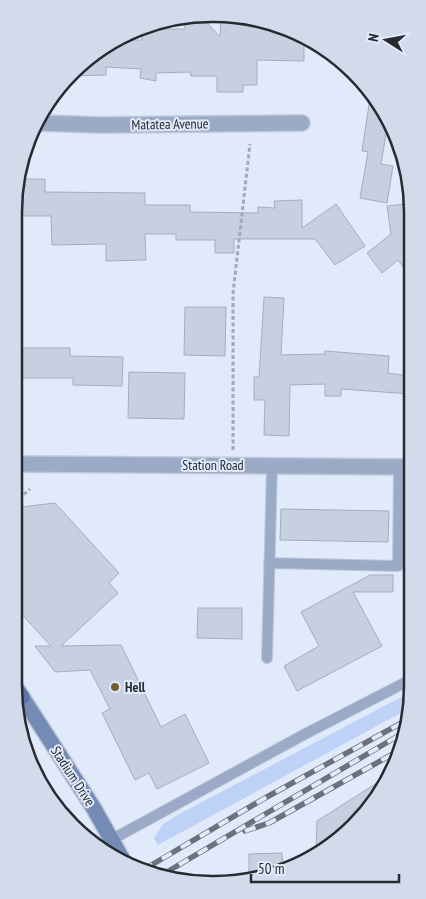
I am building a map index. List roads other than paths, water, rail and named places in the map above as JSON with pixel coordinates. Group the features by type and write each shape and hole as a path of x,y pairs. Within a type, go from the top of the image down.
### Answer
{"main road":[{"name":"Stadium Drive","path":"23,704 93,807 117,850"}],"street":[{"name":"Matatea Avenue","path":"45,123 102,125 302,123"},
{"name":"Station Road","path":"22,464 404,467"}],"lane":[{"path":"267,658 272,466"},
{"path":"269,563 398,566 404,481"},
{"path":"111,840 305,734 404,683"}],"railway":[{"path":"151,866 265,798 400,724"},
{"path":"168,871 396,737"},
{"path":"245,831 269,823 390,755"}],"place":[{"name":"Hell","path":"115,687"}]}
